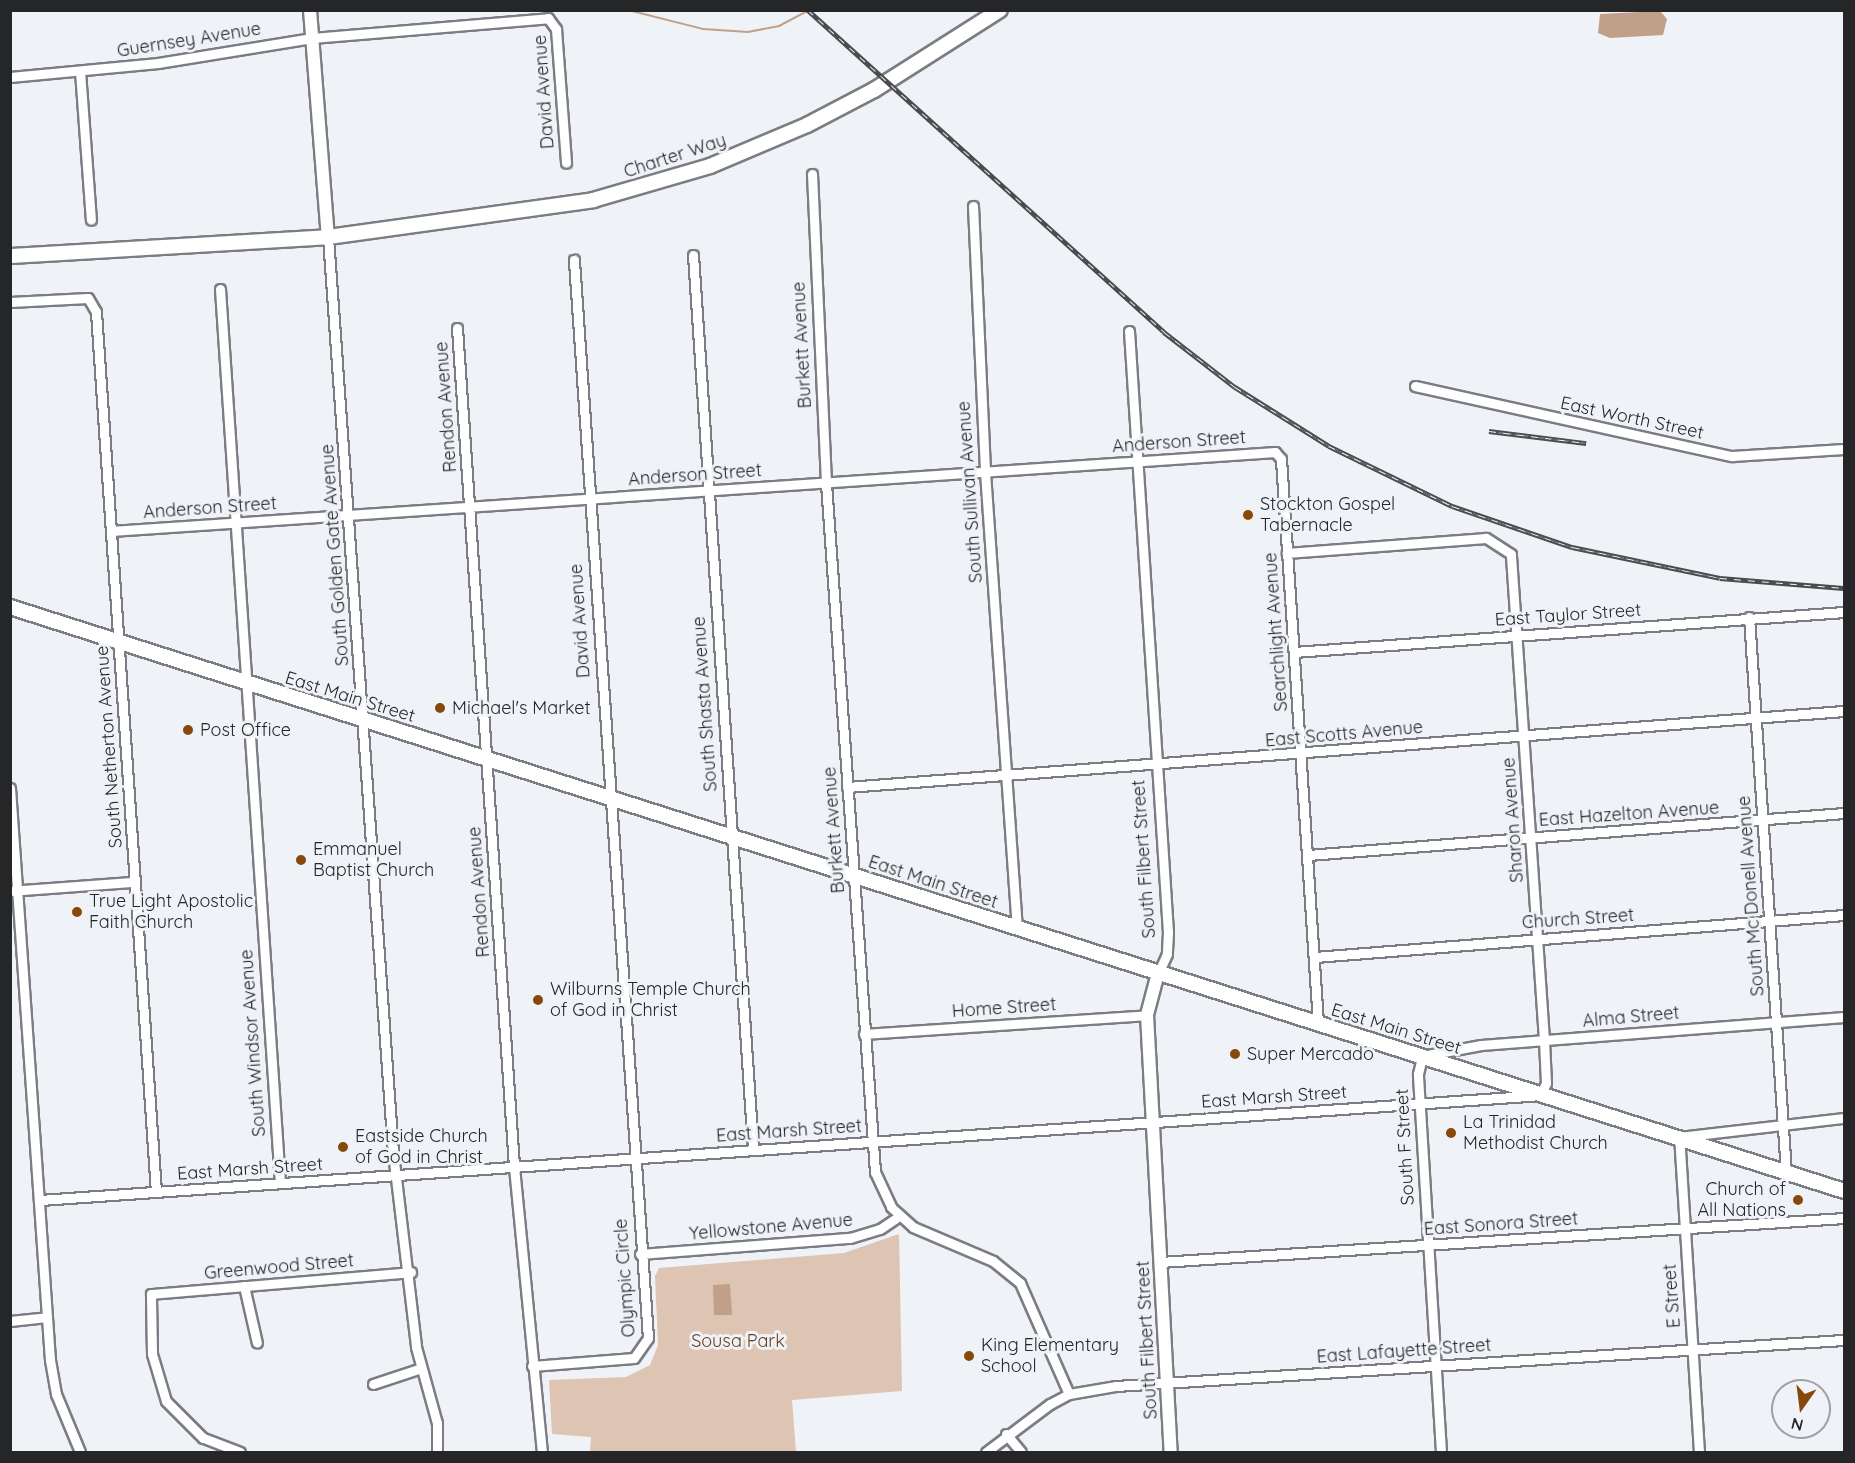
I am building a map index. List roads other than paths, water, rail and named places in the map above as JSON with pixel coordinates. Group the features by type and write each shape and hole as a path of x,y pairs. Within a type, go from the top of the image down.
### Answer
{"main road":[{"name":"Charter Way","path":"10,256 328,237 520,214 710,166 874,90 1000,10"},
{"name":"East Main Street","path":"10,607 1845,1191"}],"street":[{"name":"South Golden Gate Avenue","path":"310,10 350,516 395,1175 411,1272 421,1368 437,1423 437,1452"},
{"name":"Guernsey Avenue","path":"10,77 80,71 312,38 552,20"},
{"name":"David Avenue","path":"552,20 566,163"},
{"path":"80,71 92,220"},
{"name":"Burkett Avenue","path":"812,174 826,483 871,1142 878,1182 899,1216"},
{"name":"South Sullivan Avenue","path":"974,206 985,472 1017,927"},
{"name":"South Shasta Avenue","path":"693,255 707,491 753,1150"},
{"name":"David Avenue","path":"574,260 633,1159"},
{"name":"South Windsor Avenue","path":"220,288 236,523 243,683 280,1184"},
{"name":"South Netherton Avenue","path":"10,302 92,301 111,531 156,1192"},
{"name":"Rendon Avenue","path":"457,328 514,1167 532,1366 541,1407 542,1452"},
{"name":"South Filbert Street","path":"1129,331 1168,932 1167,954 1158,973 1147,1015 1171,1452"},
{"name":"East Worth Street","path":"1415,386 1732,456 1845,449"},
{"name":"Anderson Street","path":"111,531 1138,461 1280,454"},
{"name":"Searchlight Avenue","path":"1280,454 1318,1024"},
{"name":"Sharon Avenue","path":"1287,553 1486,538 1503,544 1511,554 1544,1041 1546,1083 1540,1095"},
{"name":"East Taylor Street","path":"1294,652 1749,617 1845,612"},
{"name":"South Mc Donell Avenue","path":"1749,617 1786,1173"},
{"name":"East Scotts Avenue","path":"847,787 1845,711"},
{"path":"10,788 14,891 40,1200 47,1317 56,1394 80,1452"},
{"name":"East Hazelton Avenue","path":"1308,855 1845,813"},
{"path":"14,891 135,882"},
{"name":"Church Street","path":"1315,957 1845,915"},
{"name":"Home Street","path":"864,1034 1147,1015"},
{"name":"Alma Street","path":"1422,1056 1544,1041 1845,1017"},
{"name":"South F Street","path":"1422,1056 1419,1103 1441,1452"},
{"name":"East Marsh Street","path":"40,1200 1540,1095"},
{"path":"1679,1137 1783,1123 1845,1118"},
{"name":"E Street","path":"1679,1137 1699,1452"},
{"name":"Olympic Circle","path":"532,1366 628,1359 645,1349 633,1159"},
{"path":"899,1216 1013,1275 1030,1300 1069,1394"},
{"name":"Yellowstone Avenue","path":"640,1254 850,1238 880,1230 899,1216"},
{"name":"East Sonora Street","path":"1160,1262 1845,1218"},
{"name":"Greenwood Street","path":"240,1452 203,1438 166,1401 152,1354 151,1294 411,1272"},
{"path":"244,1286 257,1342"},
{"path":"10,1321 47,1317"},
{"name":"East Lafayette Street","path":"986,1452 1006,1434 1069,1394 1167,1383 1845,1340"},
{"path":"373,1384 421,1368"},
{"path":"1006,1434 1022,1452"}],"waterway":[{"path":"628,10 703,29 748,32 779,26 809,10"}],"railway":[{"path":"808,10 1164,332 1235,387 1329,446 1452,506 1572,547 1720,578 1844,588"},
{"path":"1489,431 1586,443"}],"place":[{"name":"Stockton Gospel Tabernacle","path":"1248,515"},
{"name":"Michael's Market","path":"440,708"},
{"name":"Post Office","path":"188,730"},
{"name":"Emmanuel Baptist Church","path":"301,860"},
{"name":"True Light Apostolic Faith Church","path":"77,912"},
{"name":"Wilburns Temple Church of God in Christ","path":"538,1000"},
{"name":"Super Mercado","path":"1235,1054"},
{"name":"La Trinidad Methodist Church","path":"1451,1133"},
{"name":"Eastside Church of God in Christ","path":"343,1147"},
{"name":"Church of All Nations","path":"1798,1200"},
{"name":"King Elementary School","path":"969,1356"}],"park label":[{"name":"Sousa Park","path":"738,1341"}]}
